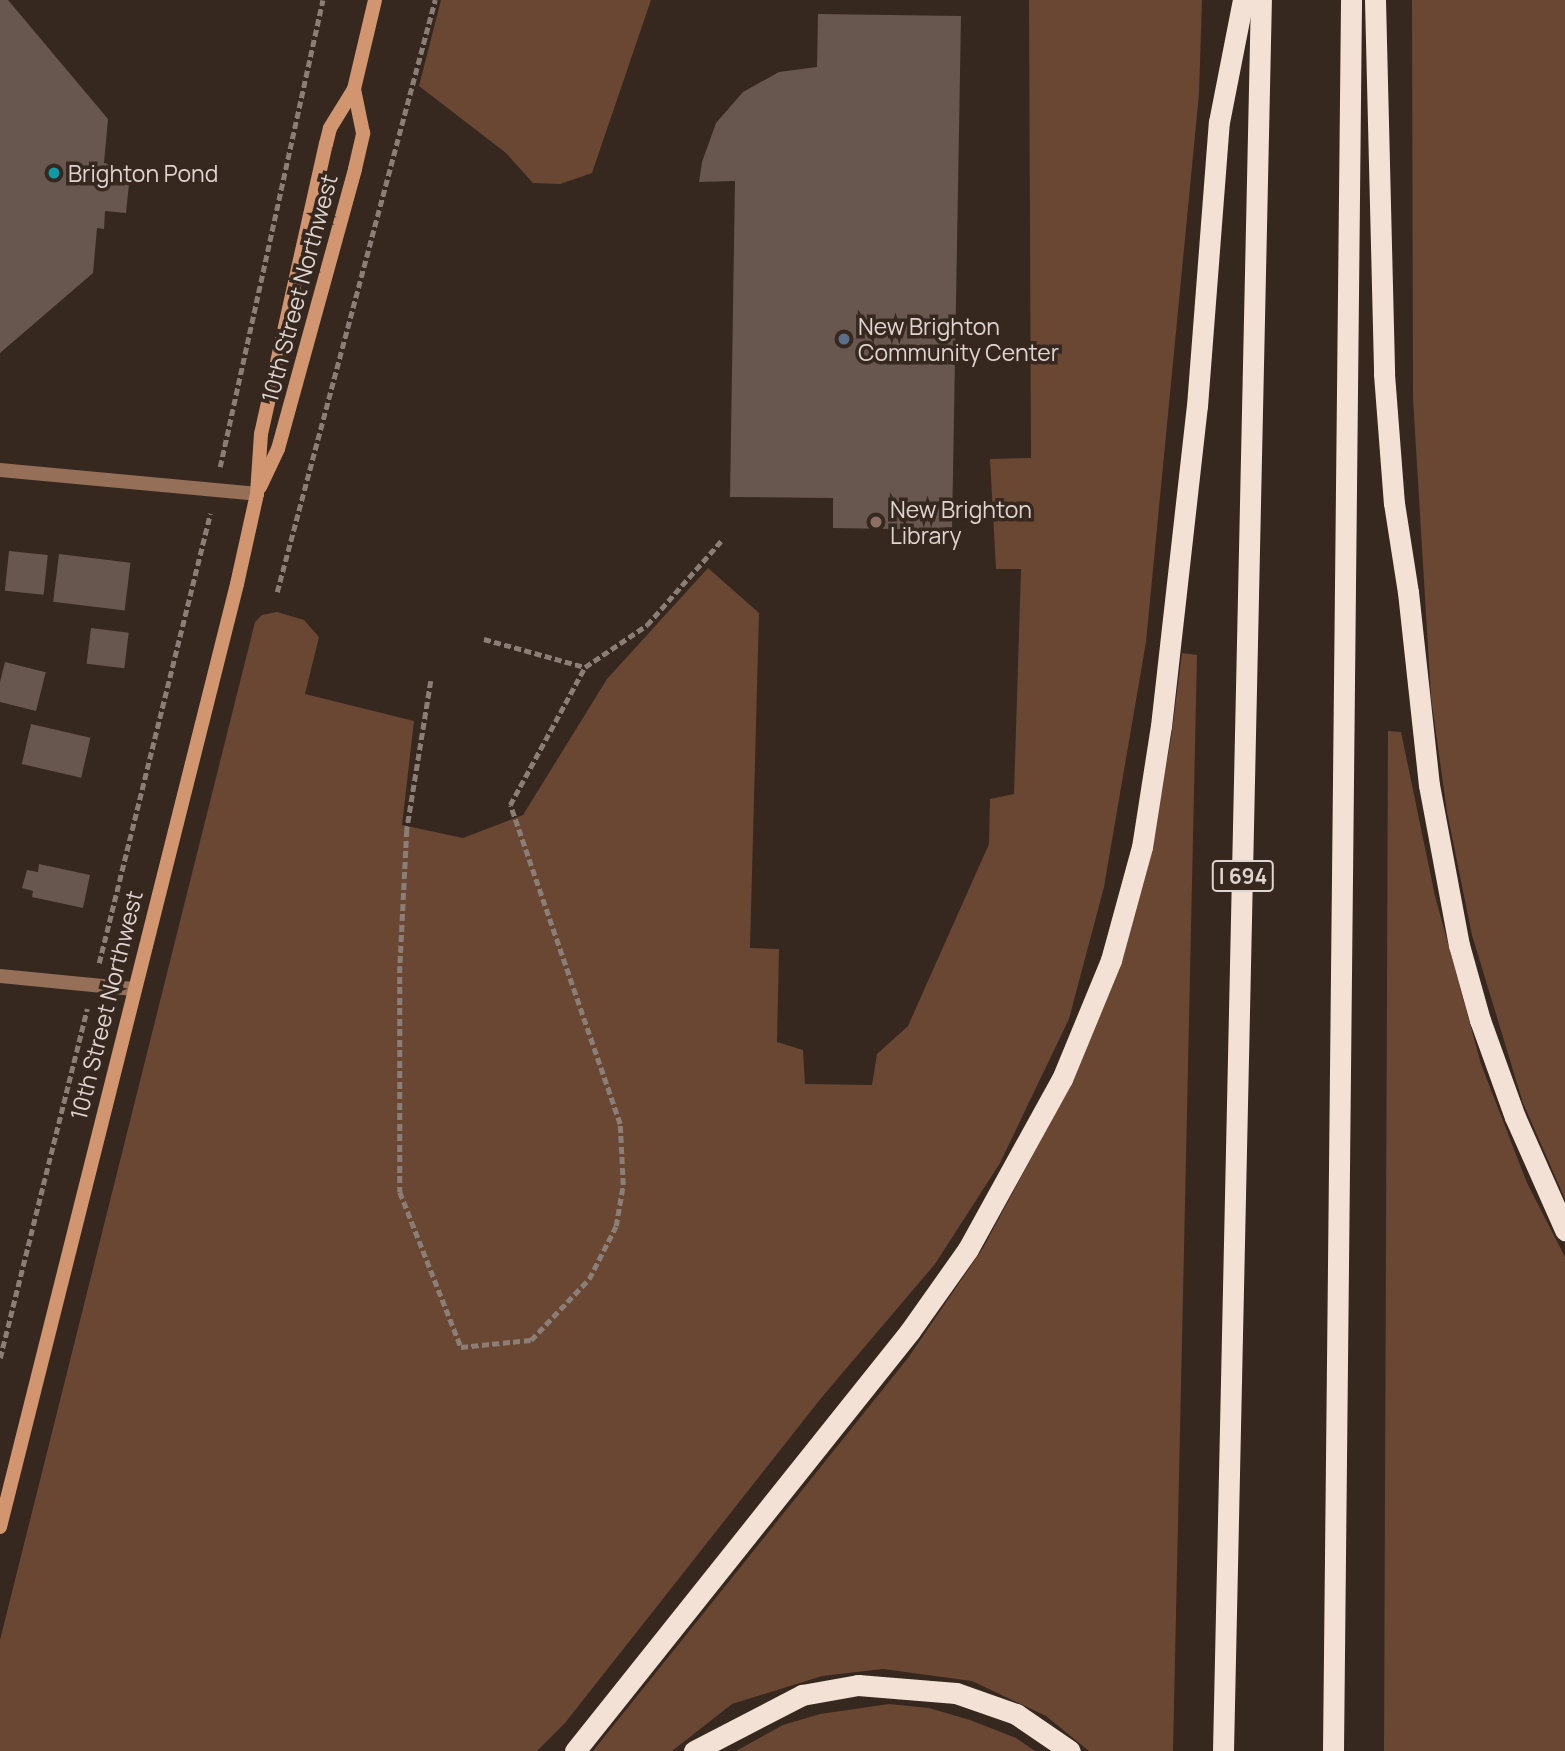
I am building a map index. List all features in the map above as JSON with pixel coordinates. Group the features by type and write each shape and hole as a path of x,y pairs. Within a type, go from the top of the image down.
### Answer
{"highway":[{"path":"575,1751 910,1331 968,1248 1062,1079 1111,960 1143,847 1160,737 1197,407 1219,122 1243,0"},
{"name":"I 694","path":"1223,1751 1261,0"},
{"path":"1333,1751 1352,0"},
{"path":"1375,0 1384,374 1394,503 1429,785 1459,944 1480,1020 1520,1130 1565,1230"},
{"path":"694,1751 802,1695 858,1685 956,1693 1016,1714 1070,1751"}],"street":[{"name":"10th Street Northwest","path":"0,1527 6,1478 257,495 261,434 326,144 330,128 354,89 375,0"},
{"name":"10th Street Northwest","path":"257,495 278,449 355,169 363,134 354,89"},
{"path":"0,470 257,495"},
{"path":"0,976 133,989"}],"path":[{"path":"222,458 323,0"},
{"path":"277,592 435,0"},
{"path":"104,946 208,524"},
{"path":"431,681 407,830 400,967 400,1192 461,1347 531,1340 589,1279 616,1226 623,1185 620,1124 510,805 585,667 647,625 722,540"},
{"path":"484,639 585,667"},
{"path":"0,1358 83,1026"}],"shaded area":[{"path":"441,0 651,0 592,173 560,184 533,183 506,153 419,86"},
{"path":"1029,0 1202,0 1199,94 1146,642 1104,887 1069,1019 1000,1163 935,1264 822,1397 565,1723 537,1751 0,1751 0,1640 255,622 262,615 277,612 304,620 319,637 305,694 414,721 402,825 463,838 523,815 607,679 708,568 759,613 750,948 779,949 777,1042 803,1050 805,1084 872,1085 877,1054 908,1026 989,844 990,799 1014,794 1021,569 996,569 990,459 1031,458"},
{"path":"1412,0 1565,0 1565,1199 1523,1103 1472,935 1447,812 1431,697 1413,398"},
{"path":"1182,653 1197,655 1173,1751 1089,1751 1046,1716 972,1681 883,1669 822,1676 732,1704 672,1751 593,1751 908,1358 983,1248 1071,1084 1111,987 1146,874 1171,739"},
{"path":"1388,731 1401,732 1435,896 1481,1064 1527,1183 1565,1257 1565,1751 1384,1751"},
{"path":"889,1704 929,1708 970,1720 1016,1738 1035,1751 736,1751 783,1725 820,1714"}],"building":[{"name":"Brighton Pond","path":"0,0 8,0 108,119 104,163 110,164 108,182 129,184 126,213 105,211 104,229 97,228 93,273 0,353"},
{"name":"New Brighton Community Center","path":"818,14 961,16 952,530 833,528 833,498 730,497 735,181 699,182 702,162 716,123 743,92 779,72 817,67"},
{"path":"9,551 48,555 44,595 5,591"},
{"path":"59,554 130,563 125,610 53,602"},
{"path":"91,628 129,633 124,668 87,664"},
{"path":"5,662 46,672 36,711 0,702 0,682"},
{"path":"31,724 90,738 81,778 22,764"},
{"path":"39,864 90,875 83,908 32,897 33,891 22,888 27,870 38,872"}],"place":[{"name":"Brighton Pond","path":"54,173"},
{"name":"New Brighton Community Center","path":"844,339"},
{"name":"New Brighton Library","path":"876,522"}]}
